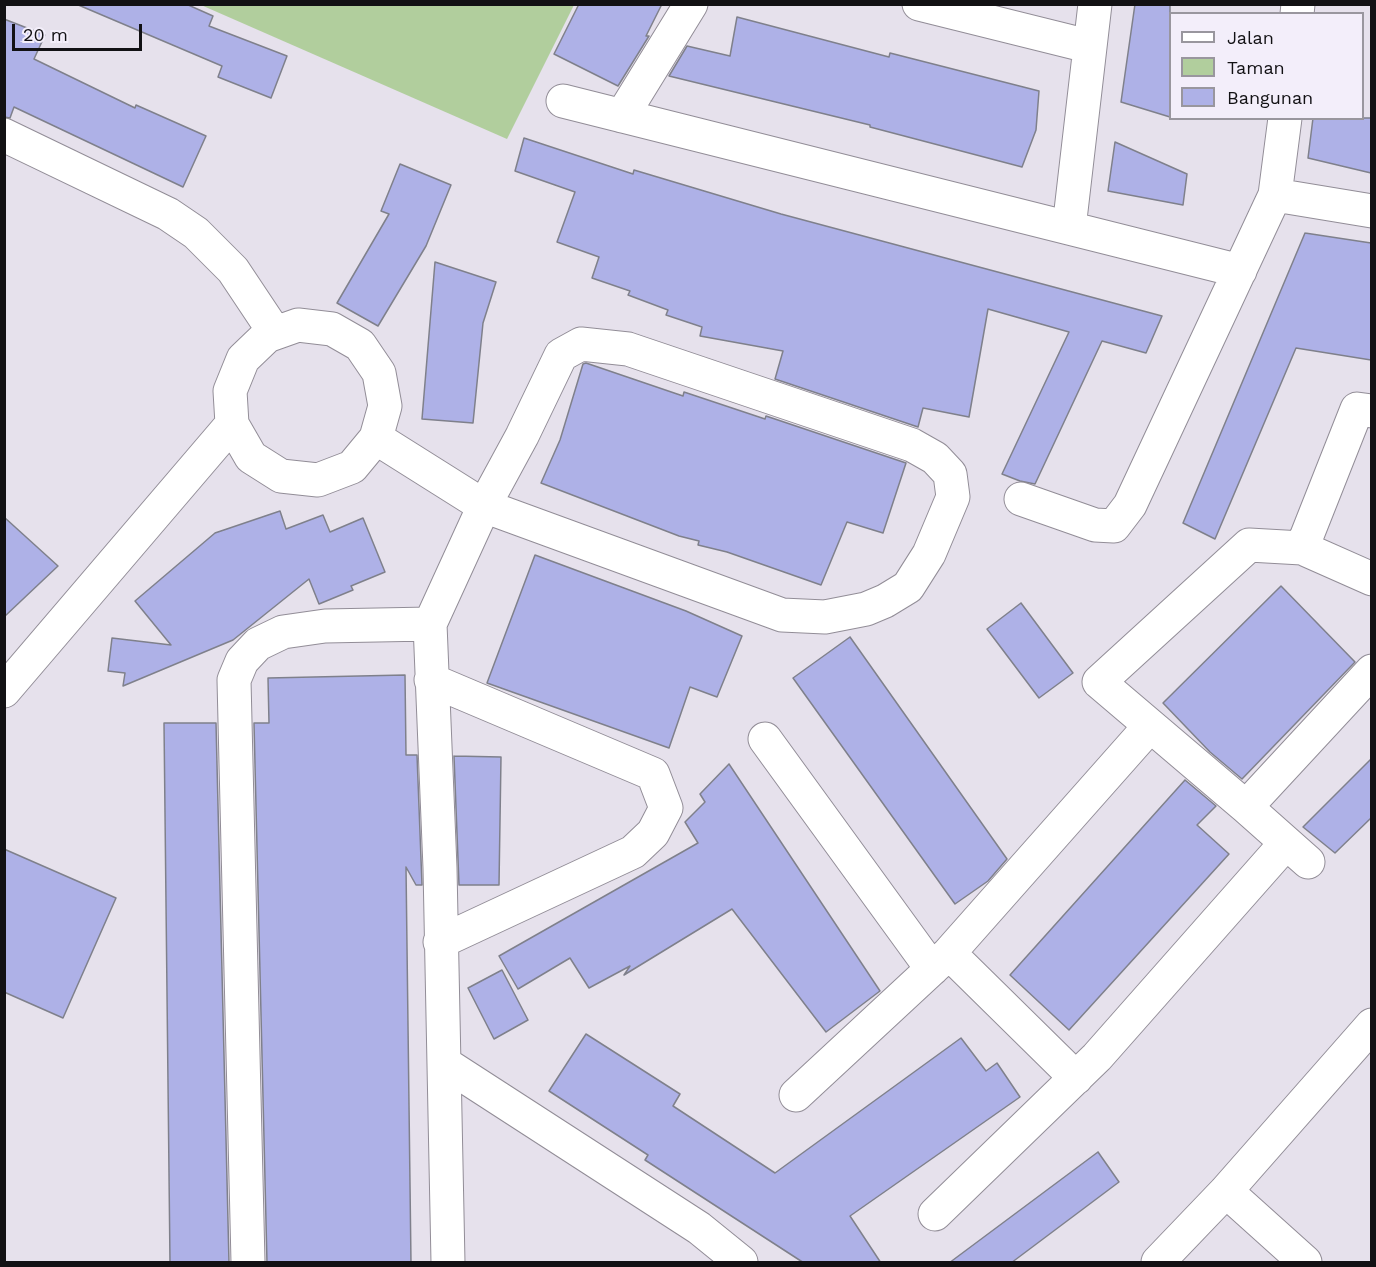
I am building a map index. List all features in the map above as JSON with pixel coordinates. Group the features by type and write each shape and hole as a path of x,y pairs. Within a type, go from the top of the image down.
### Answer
{"street":[{"path":"622,116 691,4"},
{"path":"919,4 1088,46"},
{"path":"1069,228 1088,46 1095,4"},
{"path":"562,101 1240,271"},
{"path":"1021,499 1095,525 1114,526 1130,505 1275,195 1285,120"},
{"path":"4,135 168,214 196,233 233,270 275,333"},
{"path":"1275,195 1371,211"},
{"path":"298,325 332,329 360,345 379,373 385,406 376,438 352,467 318,480 281,476 251,457 232,424 230,391 243,359 267,336 298,325"},
{"path":"376,438 484,506 782,615 825,617 866,609 908,587 929,554 953,497 951,474 935,458 912,445 628,349 581,344 561,355 522,436 484,506 430,624 440,868 449,1262"},
{"path":"1302,548 1357,409 1371,411"},
{"path":"4,691 232,424"},
{"path":"935,1214 1076,1078 1297,853 1099,682 1249,545 1302,548 1371,579"},
{"path":"248,1263 234,680 242,661 258,644 283,632 325,626 430,624"},
{"path":"1246,807 1371,671"},
{"path":"431,681 653,774 666,808 653,833 633,852 440,942"},
{"path":"796,1095 940,961 1150,726"},
{"path":"765,739 940,961 1076,1078"},
{"path":"1158,1263 1367,1039"},
{"path":"444,1063 699,1228 741,1263"},
{"path":"1226,1191 1305,1263"}],"green space":[{"path":"201,5 574,5 507,139"}],"building":[{"path":"76,4 186,4 213,16 209,26 287,56 271,98 218,77 222,66"},
{"path":"579,4 662,4 646,36 649,36 618,86 554,54"},
{"path":"1135,4 1170,4 1169,117 1121,102"},
{"path":"737,17 889,57 890,53 1039,91 1036,130 1022,167 870,127 870,125 669,76 687,46 730,56"},
{"path":"4,19 45,35 34,59 135,108 136,105 206,136 183,187 14,107 10,118 4,117"},
{"path":"1371,118 1371,173 1308,158 1313,120"},
{"path":"524,138 633,174 634,170 781,214 1162,316 1146,353 1102,341 1035,484 1020,481 1002,474 1069,332 988,309 969,417 923,408 918,427 775,379 783,351 700,336 702,327 666,315 668,310 628,295 630,291 592,278 599,257 557,242 575,192 515,171"},
{"path":"1115,142 1187,174 1183,205 1108,191"},
{"path":"400,164 451,185 426,246 378,326 337,303 389,214 381,211"},
{"path":"1305,233 1371,243 1371,360 1296,348 1215,539 1183,523"},
{"path":"435,262 496,282 483,323 473,423 422,419"},
{"path":"586,363 683,396 684,392 765,419 766,416 906,463 883,533 847,522 821,585 727,552 698,545 699,541 679,536 541,483 560,440 583,364"},
{"path":"280,511 286,529 323,515 330,532 363,518 385,572 351,586 353,590 319,604 309,579 233,640 123,686 125,673 108,671 112,638 171,645 135,601 215,533"},
{"path":"4,517 58,566 4,617"},
{"path":"535,555 686,611 742,636 717,697 690,687 669,748 487,683"},
{"path":"1281,586 1355,662 1242,779 1210,752 1163,703"},
{"path":"1021,603 1073,673 1039,698 987,629"},
{"path":"850,637 1007,859 988,881 955,904 793,678"},
{"path":"405,675 406,755 417,755 422,885 416,885 406,867 411,1263 267,1263 254,723 269,723 268,678"},
{"path":"164,723 216,723 229,1263 170,1263"},
{"path":"454,756 501,757 499,885 459,885"},
{"path":"1371,759 1371,818 1335,853 1303,827"},
{"path":"729,764 880,991 826,1032 732,909 624,975 630,966 589,988 570,958 518,989 499,956 698,843 685,822 705,802 700,794"},
{"path":"1185,780 1216,806 1197,825 1229,854 1069,1030 1010,975"},
{"path":"4,849 116,898 63,1018 4,992"},
{"path":"502,970 528,1020 494,1039 468,988"},
{"path":"586,1034 680,1094 673,1106 775,1173 961,1038 986,1071 997,1063 1020,1097 850,1216 881,1263 804,1263 645,1160 648,1155 549,1091"},
{"path":"1098,1152 1119,1182 1011,1263 949,1263"}]}
